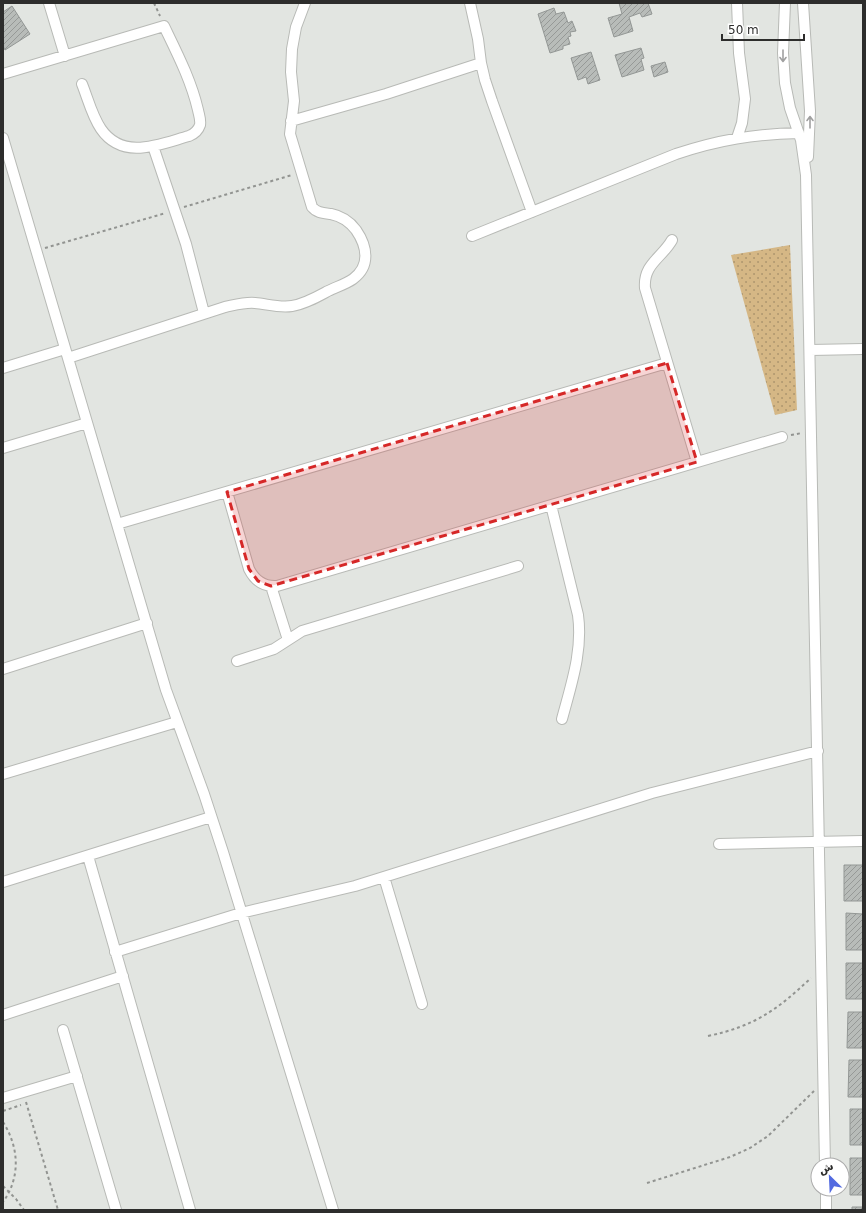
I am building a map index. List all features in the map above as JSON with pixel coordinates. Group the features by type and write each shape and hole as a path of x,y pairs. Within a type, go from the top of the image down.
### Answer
{"street":[{"path":"49,3 64,56"},
{"path":"3,368 67,354 225,307 245,303 284,307 303,304 353,279 359,273 366,260 366,250 364,244 355,229 346,220 314,210 290,134 294,101 291,72 292,49 296,27 305,3"},
{"path":"470,3 478,39 480,63 532,212"},
{"path":"736,138 742,123 745,99 739,53 737,3"},
{"path":"785,3 783,53 785,83 790,108 804,151 806,175 825,1157"},
{"path":"803,3 810,110 806,175"},
{"path":"3,74 164,26 187,75 192,90 200,119 198,130 194,134 153,146 131,148 118,144 107,136 97,122 82,84"},
{"path":"291,121 386,94 480,63"},
{"path":"472,236 676,154 736,138 764,134 799,133"},
{"path":"3,138 147,622 156,657 177,722 204,794 333,1210"},
{"path":"153,146 186,244 204,313"},
{"path":"672,240 664,252 650,266 645,277 645,288 697,462"},
{"path":"810,350 863,349"},
{"path":"117,524 667,363"},
{"path":"3,448 87,423"},
{"path":"227,492 252,576 264,585 278,586 782,437"},
{"path":"551,505 578,615 580,633 577,659 562,719"},
{"path":"237,661 269,651 302,631 518,566"},
{"path":"271,586 288,640"},
{"path":"3,669 147,622"},
{"path":"3,774 177,722"},
{"path":"115,952 241,913 355,886 652,793 818,750"},
{"path":"3,882 211,817"},
{"path":"719,844 863,841"},
{"path":"88,856 190,1210"},
{"path":"384,877 422,1004"},
{"path":"3,1015 123,976"},
{"path":"63,1030 116,1210"},
{"path":"3,1098 77,1076"},
{"path":"826,1197 826,1210"}],"path":[{"path":"154,3 164,26"},
{"path":"782,437 811,432"},
{"path":"708,1036 737,1029 764,1016 788,999 821,969"},
{"path":"648,1183 730,1157 750,1148 768,1136 824,1082"},
{"path":"23,1092 58,1210"},
{"path":"3,1111 26,1103"},
{"path":"3,1122 12,1138 16,1155 15,1173 9,1192 3,1202"},
{"path":"3,1186 24,1210"}],"highlighted area":[{"path":"667,363 697,462 271,586 258,581 249,569 227,492"}],"shaded area":[{"path":"790,245 797,410 775,415 731,255"}],"building":[{"path":"619,3 648,3 652,14 642,17 640,13 629,17 633,31 614,37 608,18 622,14"},
{"path":"12,6 30,34 5,50 3,46 3,12"},
{"path":"554,8 556,14 564,12 568,23 572,21 576,31 570,32 571,36 568,37 570,44 563,46 563,49 550,53 538,14"},
{"path":"641,48 644,58 641,59 644,70 622,77 615,55"},
{"path":"591,52 600,80 588,84 586,77 578,80 571,58"},
{"path":"665,62 668,72 654,77 651,66"},
{"path":"844,865 863,865 863,901 844,901"},
{"path":"846,913 863,914 863,950 846,950"},
{"path":"846,963 863,963 863,999 846,999"},
{"path":"848,1012 863,1012 863,1048 847,1048"},
{"path":"849,1060 863,1060 863,1097 848,1097"},
{"path":"850,1109 863,1109 863,1145 850,1145"},
{"path":"850,1158 863,1158 863,1195 850,1195"},
{"path":"852,1207 863,1207 863,1210 852,1210"}]}
